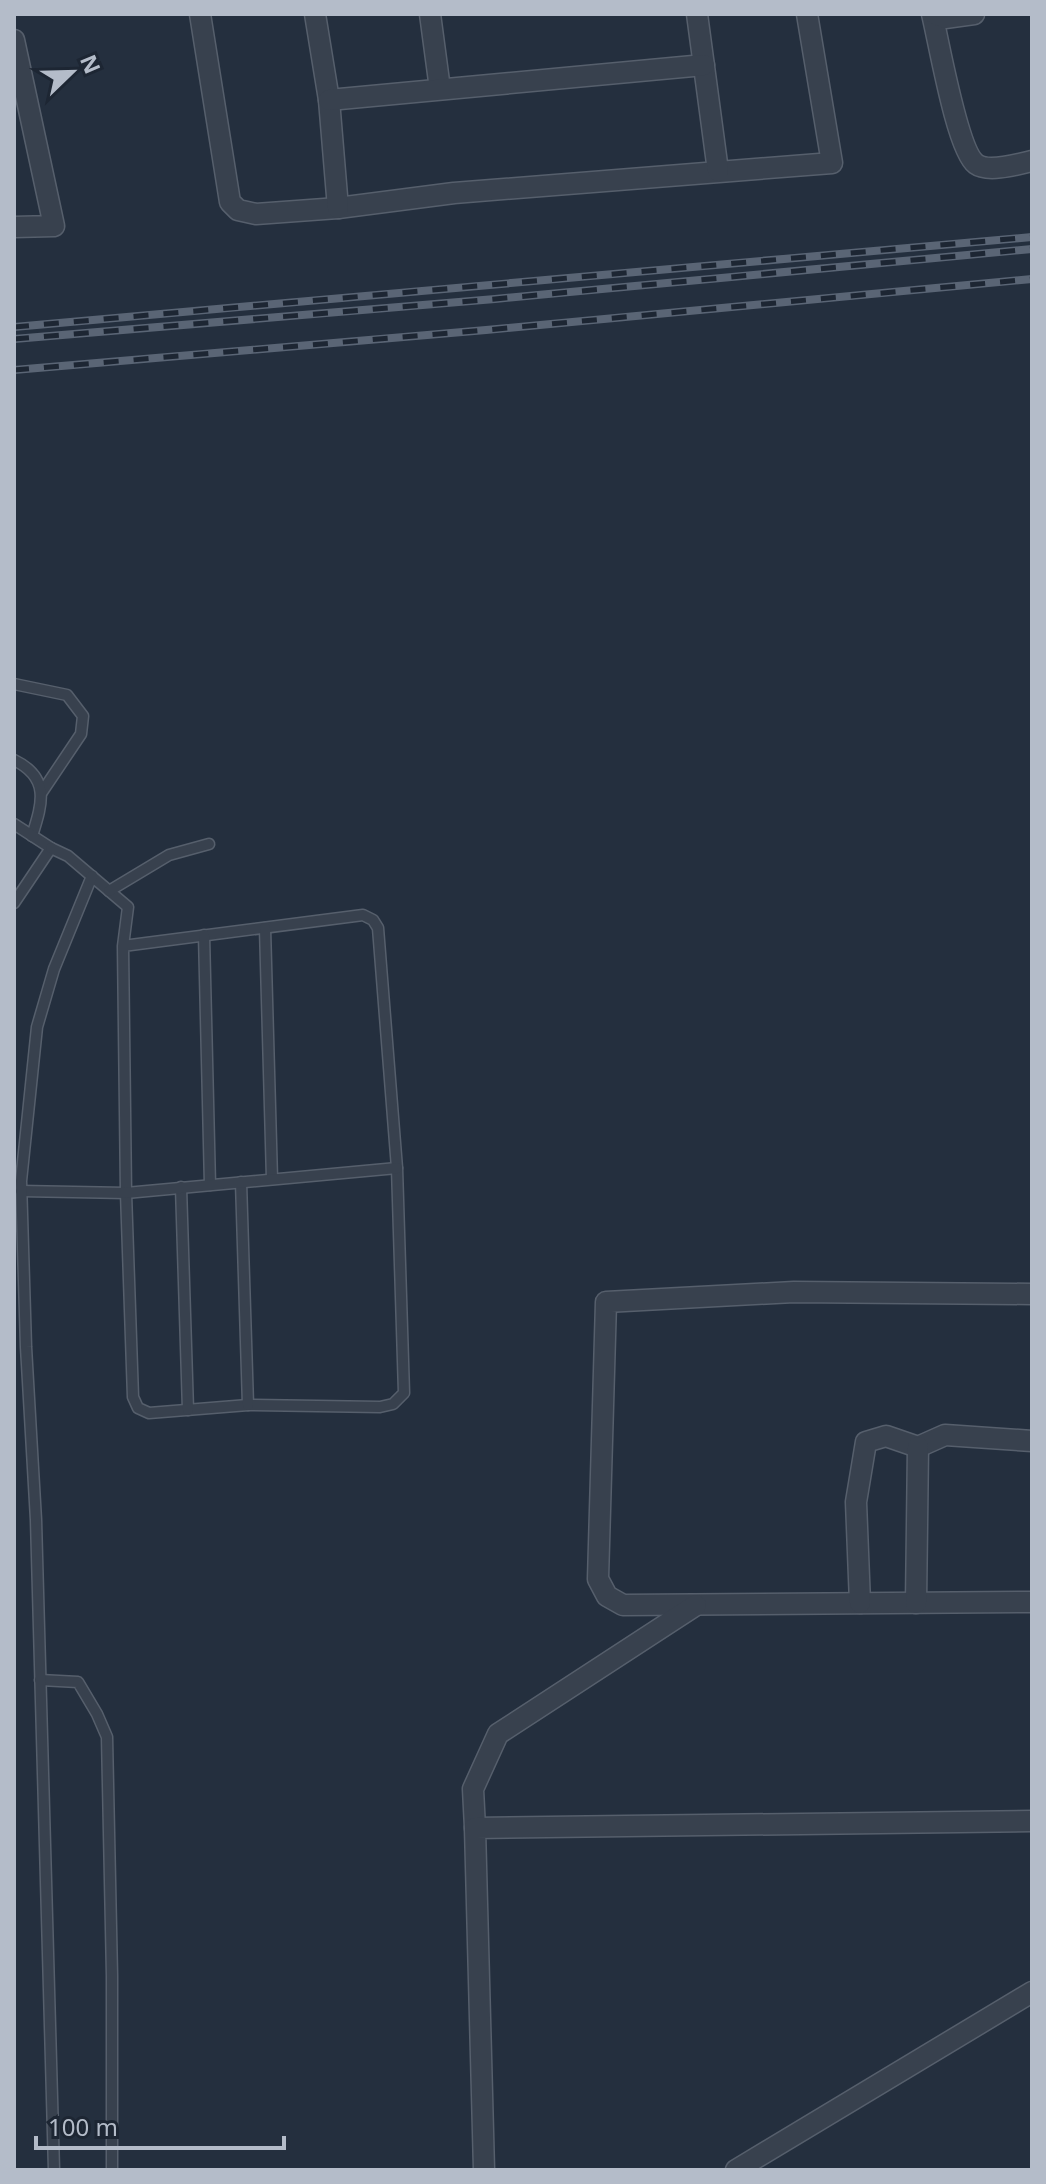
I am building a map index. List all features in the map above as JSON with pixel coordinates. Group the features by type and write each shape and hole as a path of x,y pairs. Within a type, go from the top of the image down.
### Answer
{"street":[{"path":"200,14 230,202 238,210 256,214 338,208 454,193 832,163 807,14"},
{"path":"315,14 329,100 338,208"},
{"path":"430,14 440,89"},
{"path":"697,14 718,171"},
{"path":"934,14 945,18 974,14"},
{"path":"934,14 962,139 975,164 986,168 1032,161"},
{"path":"14,41 54,226 14,227"},
{"path":"329,100 704,65"},
{"path":"1032,1294 794,1292 606,1302 598,1579 607,1596 623,1605 1032,1602"},
{"path":"860,1603 856,1502 866,1442 886,1436 918,1447 945,1435 1032,1441"},
{"path":"916,1603 918,1447"},
{"path":"484,2170 473,1789 498,1734 696,1605"},
{"path":"475,1828 1032,1821"},
{"path":"736,2170 1032,1992"}],"lane":[{"path":"14,684 67,695 83,716 81,734 42,792"},
{"path":"14,760 25,766 42,792 32,836"},
{"path":"14,824 68,856 128,907 123,946 126,1193 133,1397 138,1408 149,1413 248,1405 380,1407 393,1404 404,1393 397,1168 378,928 373,920 363,915 123,946"},
{"path":"109,891 169,855 209,844"},
{"path":"14,903 51,848"},
{"path":"54,2170 36,1520 21,1191 37,1027 54,969 92,876"},
{"path":"265,928 272,1179"},
{"path":"204,935 210,1185"},
{"path":"21,1191 126,1193 397,1168"},
{"path":"241,1182 248,1405"},
{"path":"181,1187 188,1410"},
{"path":"40,1680 78,1682 107,1737 112,2170"}],"railway":[{"path":"14,327 1032,237"},
{"path":"14,339 495,299 1032,249"},
{"path":"14,370 1032,279"}]}
